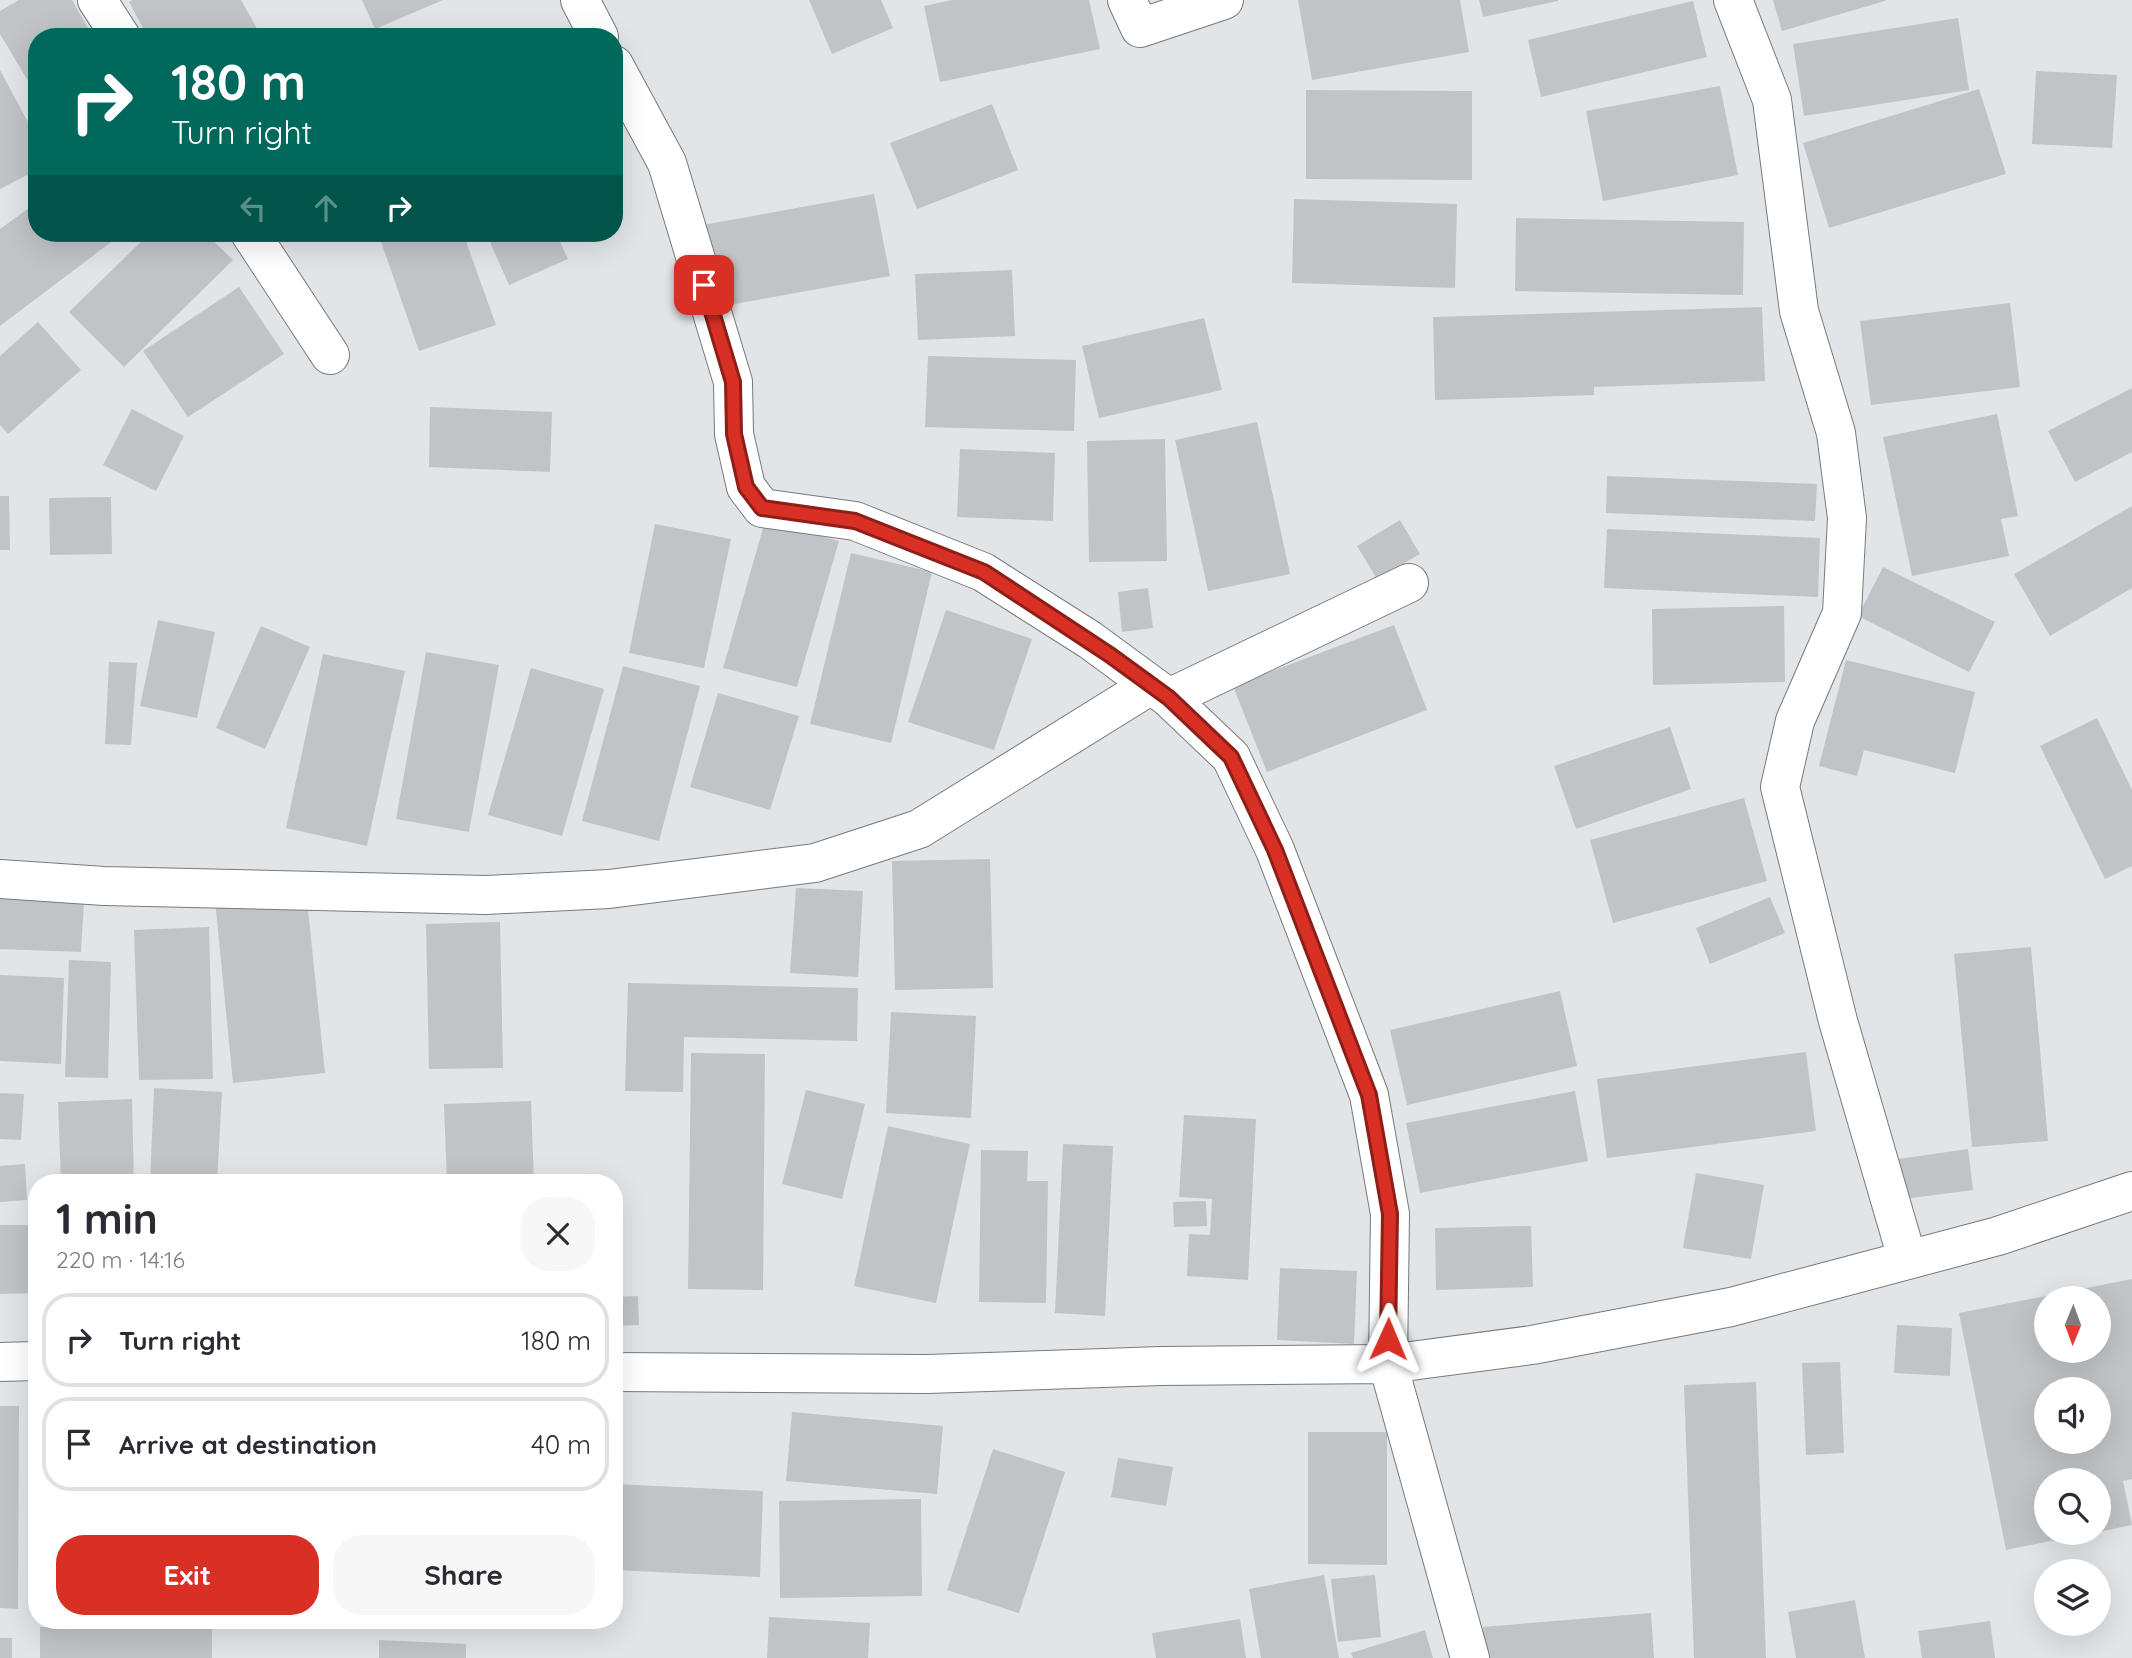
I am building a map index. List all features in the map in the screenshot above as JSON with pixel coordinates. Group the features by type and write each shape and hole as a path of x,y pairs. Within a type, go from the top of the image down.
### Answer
{"street":[{"path":"97,0 115,28"},
{"path":"580,0 594,28"},
{"path":"1127,0 1140,28 1224,0"},
{"path":"1733,0 1772,100 1799,311 1836,433 1847,518 1842,613 1795,721 1780,787 1838,1021 1907,1258"},
{"path":"623,82 667,163 733,382 734,434 746,487 762,508 855,521 984,572 1090,640 1160,692 1231,757 1275,850 1369,1095 1390,1214 1388,1364 1470,1658"},
{"path":"256,242 330,355"},
{"path":"0,879 104,886 486,895 609,889 815,863 919,829 1160,692 1409,583"},
{"path":"623,1372 927,1374 1161,1366 1388,1364 1532,1345 1731,1307 1907,1258 1998,1236 2132,1191"},
{"path":"0,1362 28,1361"}],"building":[{"path":"19,0 72,0 88,28 28,28 28,81 0,34 0,11"},
{"path":"241,0 257,28 143,28 129,2"},
{"path":"362,0 443,0 377,28 375,28"},
{"path":"809,0 881,0 893,28 832,54"},
{"path":"952,0 1089,0 1100,49 940,82 924,6"},
{"path":"1298,0 1460,0 1469,52 1312,80"},
{"path":"1479,0 1558,0 1558,1 1483,17"},
{"path":"1773,0 1885,0 1885,1 1782,31"},
{"path":"1693,1 1707,57 1541,97 1528,40"},
{"path":"1958,18 1969,90 1804,116 1793,44"},
{"path":"0,70 28,122 28,175 0,189"},
{"path":"2036,71 2117,75 2112,148 2032,144"},
{"path":"1720,86 1738,175 1603,201 1586,111"},
{"path":"1979,89 2006,174 1829,228 1803,143"},
{"path":"1306,90 1472,91 1472,180 1306,179"},
{"path":"992,104 1018,170 917,209 890,143"},
{"path":"874,194 890,276 701,310 686,228"},
{"path":"1294,199 1457,204 1455,288 1292,283"},
{"path":"28,209 28,242 111,242 0,326 0,229"},
{"path":"1516,218 1744,222 1743,295 1515,291"},
{"path":"141,242 214,242 233,260 124,367 69,312"},
{"path":"381,242 466,242 496,325 419,351"},
{"path":"490,242 560,242 568,259 509,285"},
{"path":"1012,270 1015,336 918,340 915,274"},
{"path":"239,287 284,354 188,417 143,351"},
{"path":"2010,303 2020,387 1871,405 1860,321"},
{"path":"1762,307 1765,381 1594,387 1594,395 1435,400 1433,317"},
{"path":"1204,318 1222,390 1099,418 1082,346"},
{"path":"38,322 81,370 8,434 0,425 0,356"},
{"path":"928,356 1076,360 1074,431 925,427"},
{"path":"2132,388 2132,452 2075,482 2048,431"},
{"path":"430,407 552,412 550,472 429,467"},
{"path":"132,409 184,436 156,491 103,465"},
{"path":"1997,414 2018,516 2001,519 2009,556 1912,576 1883,437"},
{"path":"1257,422 1290,574 1208,591 1175,440"},
{"path":"1165,439 1167,561 1089,562 1087,441"},
{"path":"960,449 1055,453 1053,521 957,517"},
{"path":"1607,476 1817,484 1815,521 1606,513"},
{"path":"0,496 9,496 10,550 0,550"},
{"path":"111,497 112,554 50,555 49,498"},
{"path":"2132,506 2132,588 2050,636 2014,574"},
{"path":"1400,520 1420,554 1377,579 1357,546"},
{"path":"765,521 839,541 797,687 723,668"},
{"path":"655,524 731,539 704,668 629,653"},
{"path":"1607,529 1820,538 1818,597 1604,588"},
{"path":"851,553 932,572 891,743 810,724"},
{"path":"1883,567 1995,622 1969,672 1858,616"},
{"path":"1148,588 1153,628 1122,632 1118,592"},
{"path":"1784,606 1785,682 1653,685 1652,609"},
{"path":"946,610 1032,639 994,750 908,722"},
{"path":"158,620 215,632 197,718 140,706"},
{"path":"1394,625 1427,710 1267,772 1233,686"},
{"path":"261,626 310,647 265,749 216,728"},
{"path":"426,652 499,665 469,832 396,819"},
{"path":"323,654 405,671 367,846 286,828"},
{"path":"1846,660 1975,692 1955,773 1864,750 1857,776 1819,766"},
{"path":"109,662 137,663 131,745 105,744"},
{"path":"623,666 700,686 659,841 582,821"},
{"path":"531,668 604,689 562,836 488,815"},
{"path":"718,693 799,716 770,810 690,787"},
{"path":"2097,718 2132,790 2132,866 2105,879 2040,746"},
{"path":"1670,727 1691,789 1576,829 1554,766"},
{"path":"1744,798 1767,881 1613,923 1590,840"},
{"path":"990,859 993,988 895,990 892,861"},
{"path":"0,881 85,886 81,952 0,949"},
{"path":"796,888 863,891 858,977 790,973"},
{"path":"306,890 325,1073 233,1083 215,900"},
{"path":"1770,897 1785,933 1710,964 1696,928"},
{"path":"500,922 503,1068 429,1069 426,924"},
{"path":"209,927 213,1079 139,1080 134,930"},
{"path":"2031,947 2048,1141 1972,1147 1954,954"},
{"path":"69,960 111,962 108,1078 65,1077"},
{"path":"0,975 64,978 61,1064 0,1061"},
{"path":"628,983 858,988 857,1041 684,1037 683,1092 625,1091"},
{"path":"1560,991 1577,1066 1407,1105 1390,1030"},
{"path":"891,1012 976,1016 971,1118 886,1113"},
{"path":"1806,1052 1816,1131 1607,1158 1597,1079"},
{"path":"691,1053 765,1054 763,1290 688,1289"},
{"path":"154,1088 222,1092 217,1174 150,1174"},
{"path":"806,1090 865,1104 842,1199 782,1184"},
{"path":"1575,1091 1588,1161 1420,1193 1406,1123"},
{"path":"0,1093 24,1094 21,1140 0,1139"},
{"path":"132,1099 134,1174 61,1174 58,1102"},
{"path":"531,1101 534,1174 447,1174 444,1104"},
{"path":"1184,1115 1256,1119 1248,1280 1187,1276 1189,1234 1210,1235 1212,1199 1179,1197"},
{"path":"888,1126 970,1144 936,1303 854,1286"},
{"path":"1063,1144 1113,1146 1105,1316 1055,1313"},
{"path":"1968,1149 1973,1190 1903,1199 1898,1159"},
{"path":"981,1150 1028,1151 1027,1181 1048,1181 1046,1303 979,1302"},
{"path":"25,1164 27,1200 0,1202 0,1166"},
{"path":"1696,1173 1764,1185 1751,1259 1683,1248"},
{"path":"1206,1201 1207,1226 1174,1227 1173,1202"},
{"path":"0,1225 28,1225 28,1293 0,1294"},
{"path":"1531,1226 1533,1287 1436,1290 1435,1228"},
{"path":"1280,1268 1357,1271 1354,1344 1277,1340"},
{"path":"2132,1279 2132,1479 2123,1481 2132,1525 2111,1529 2111,1468 2034,1468 2034,1544 2006,1550 1959,1313 2034,1298 2034,1363 2111,1363 2111,1286 2096,1286"},
{"path":"638,1296 639,1325 623,1326 623,1297"},
{"path":"1897,1325 1952,1328 1950,1376 1894,1373"},
{"path":"1840,1362 1844,1453 1806,1455 1802,1363"},
{"path":"1756,1382 1766,1658 1694,1658 1684,1385"},
{"path":"0,1406 19,1406 18,1609 0,1608"},
{"path":"792,1412 943,1426 937,1494 786,1481"},
{"path":"1308,1432 1387,1432 1387,1565 1308,1564"},
{"path":"993,1449 1065,1472 1019,1613 947,1590"},
{"path":"1118,1458 1173,1467 1166,1506 1111,1497"},
{"path":"623,1484 763,1491 760,1577 623,1570"},
{"path":"921,1499 922,1596 780,1598 779,1501"},
{"path":"1324,1575 1339,1658 1261,1658 1249,1589"},
{"path":"1375,1575 1381,1637 1338,1642 1331,1579"},
{"path":"1855,1600 1865,1658 1796,1658 1788,1612"},
{"path":"1651,1613 1654,1658 1485,1658 1483,1627"},
{"path":"769,1617 870,1623 868,1658 767,1658"},
{"path":"1240,1619 1246,1658 1156,1658 1152,1633"},
{"path":"1990,1621 1995,1658 1922,1658 1918,1631"},
{"path":"40,1629 212,1629 212,1658 40,1658"},
{"path":"1425,1630 1433,1658 1353,1658 1351,1653"},
{"path":"0,1638 12,1638 12,1658 0,1658"},
{"path":"379,1640 466,1644 466,1658 379,1658"}],"route":[{"path":"704,285 733,382 734,434 746,487 762,508 855,521 984,572 1090,640 1169,698 1231,757 1275,850 1369,1095 1390,1214 1388,1339"}]}
